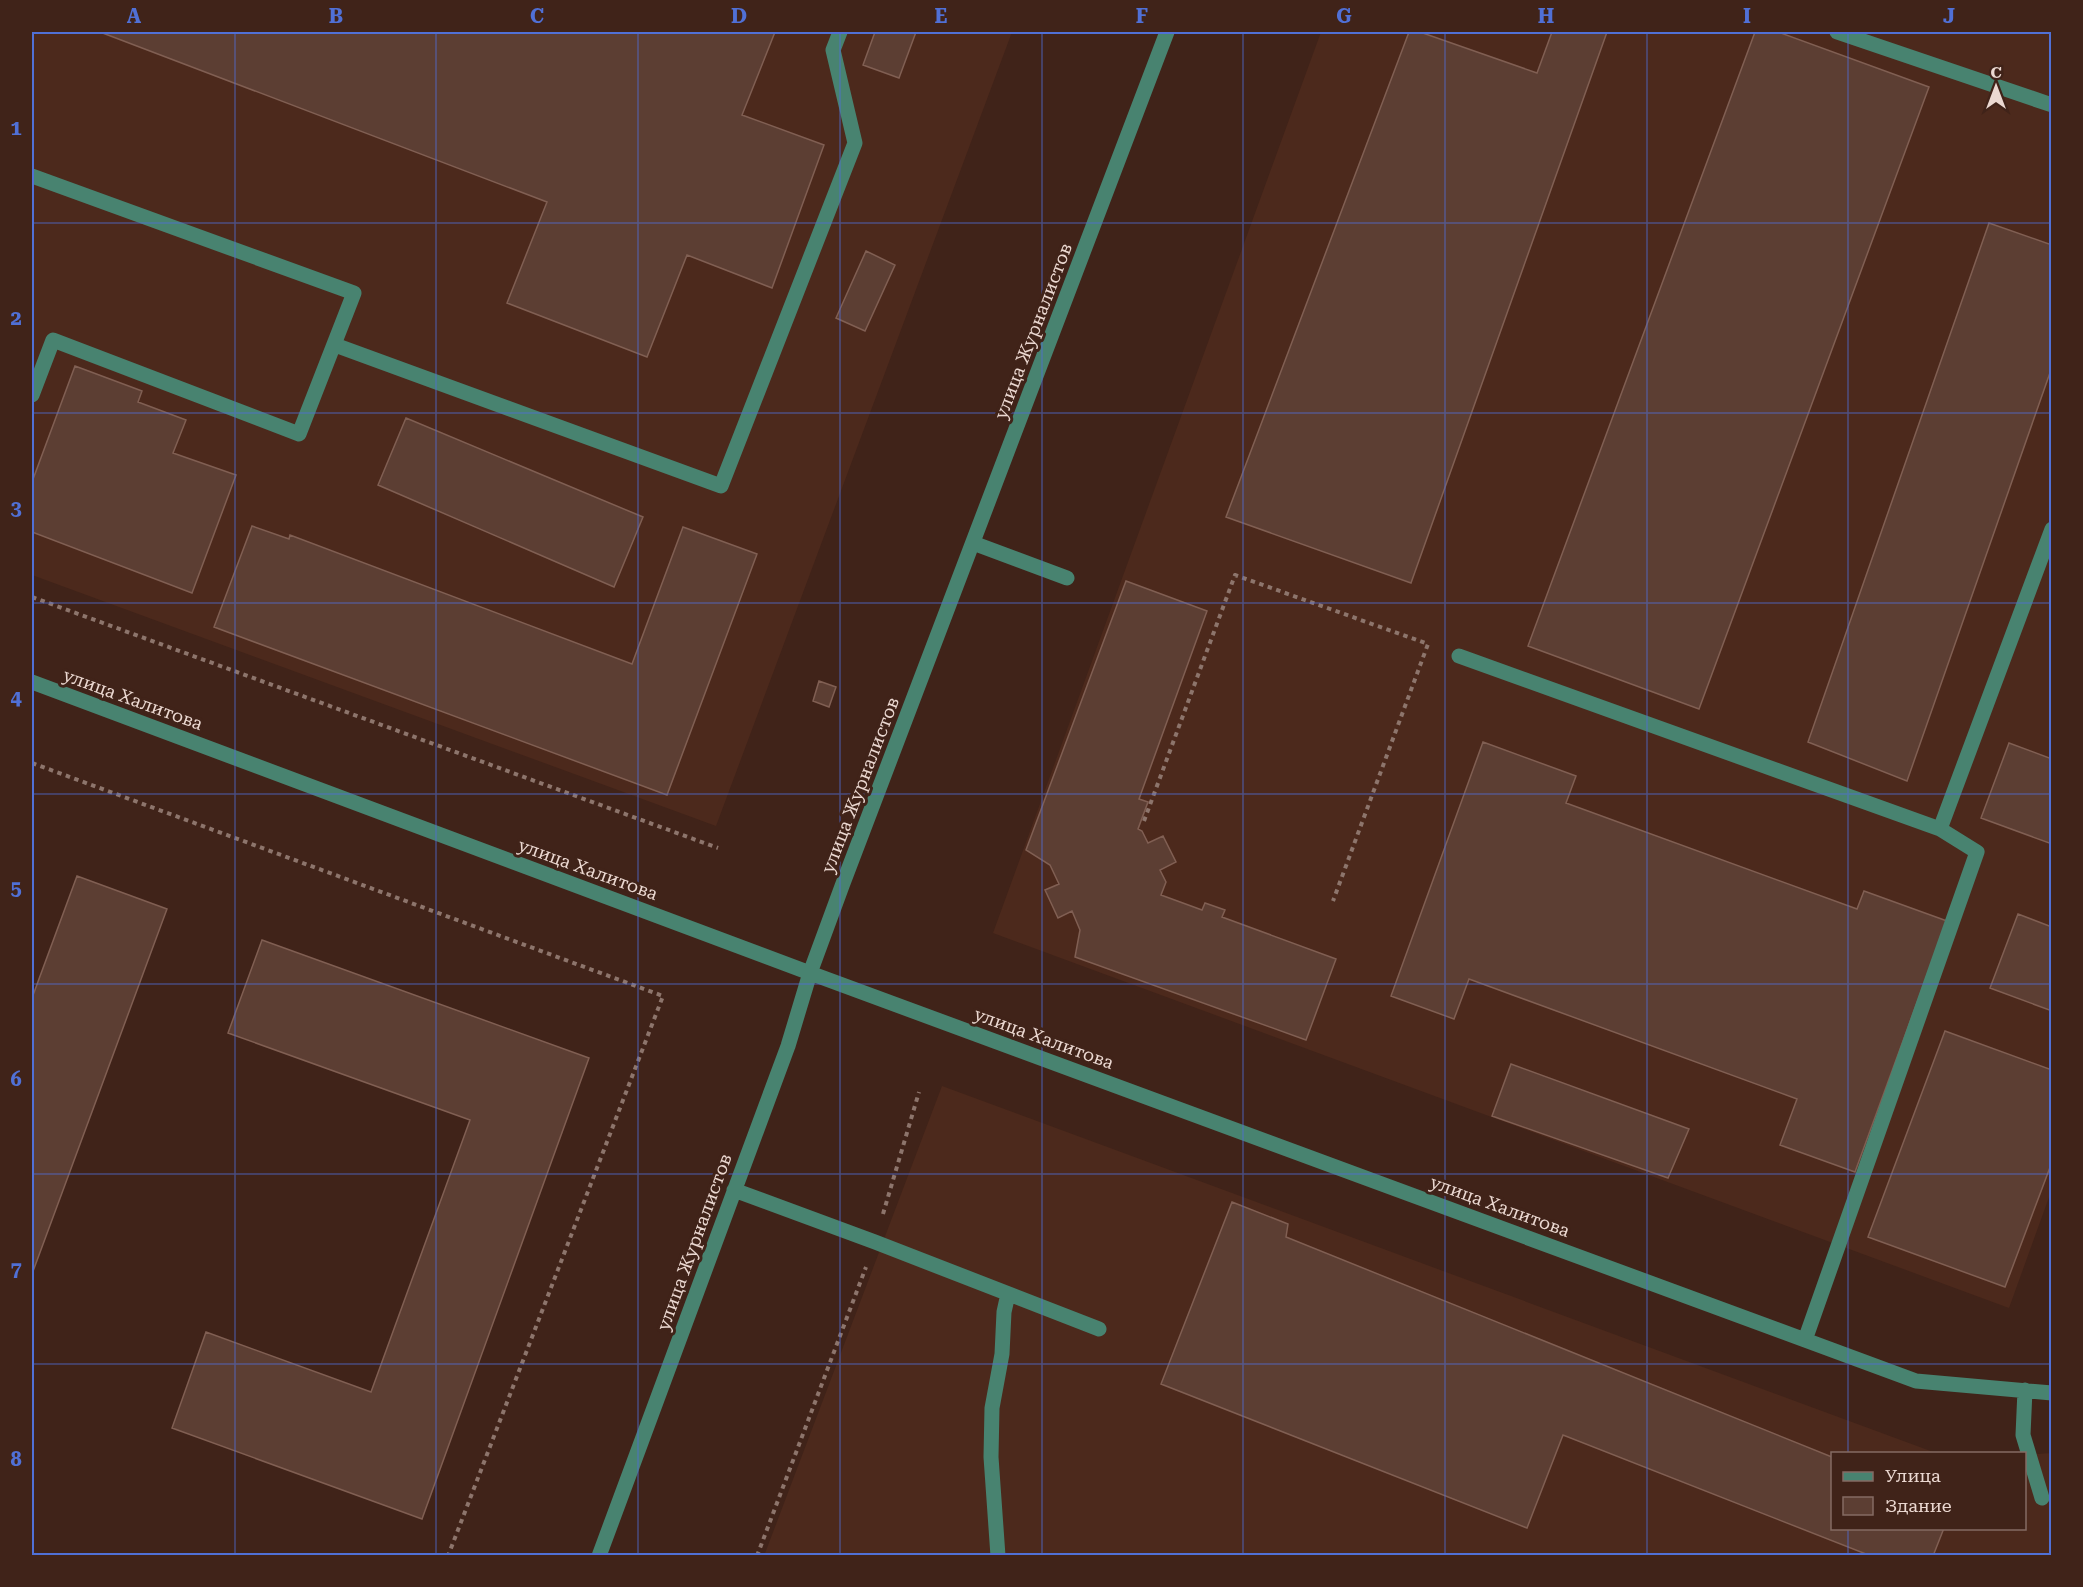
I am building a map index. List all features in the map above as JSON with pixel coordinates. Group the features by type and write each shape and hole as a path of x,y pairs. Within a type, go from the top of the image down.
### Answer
{"street":[{"path":"335,345 721,486 855,143 833,51 840,32"},
{"name":"улица Журналистов","path":"598,1556 788,1046 810,973 1167,32"},
{"path":"1837,32 2052,105"},
{"path":"32,176 354,293 299,434 52,340 32,395"},
{"path":"1940,829 2052,529"},
{"path":"973,543 1067,578"},
{"path":"1459,656 1940,829 1977,852 1805,1340"},
{"name":"улица Халитова","path":"32,682 810,973 1916,1381 2052,1392"},
{"path":"734,1190 1099,1329"},
{"path":"998,1556 991,1458 992,1408 1002,1354 1004,1312 1008,1294"},
{"path":"2025,1390 2023,1435 2042,1498"}],"path":[{"path":"1144,821 1234,575 1428,644 1334,901"},
{"path":"32,597 718,848"},
{"path":"32,763 663,996 448,1556"},
{"path":"757,1556 875,1242 918,1092"}],"shaded area":[{"path":"32,32 1012,32 716,826 32,575"},
{"path":"1321,32 2051,32 2052,1189 2009,1308 993,933"},
{"path":"942,1086 1933,1452 1831,1452 1831,1530 2026,1530 2026,1455 2051,1453 2051,1555 764,1556"}],"building":[{"path":"100,32 775,32 742,115 824,145 772,288 687,255 647,357 507,303 547,202"},
{"path":"875,32 916,32 899,78 863,65"},
{"path":"1409,32 1420,32 1537,73 1552,32 1607,32 1411,583 1226,517"},
{"path":"1755,32 1778,32 1929,87 1699,709 1528,646"},
{"path":"1989,223 2052,245 2052,367 1907,781 1808,742"},
{"path":"866,251 895,265 865,331 836,318"},
{"path":"75,366 142,391 138,402 186,420 173,453 236,475 192,593 32,532 32,482"},
{"path":"406,418 643,517 614,587 378,485"},
{"path":"252,526 289,539 290,535 632,664 683,527 757,554 667,795 214,627"},
{"path":"1126,581 1207,611 1139,799 1148,802 1138,829 1142,831 1148,843 1163,836 1176,862 1160,870 1166,882 1161,895 1202,910 1205,903 1225,910 1222,917 1336,959 1306,1040 1075,957 1080,930 1072,911 1058,918 1045,890 1059,884 1050,865 1026,850"},
{"path":"819,681 836,687 829,707 813,701"},
{"path":"1483,742 1576,776 1566,803 1857,909 1864,891 1947,921 1855,1172 1780,1145 1797,1099 1469,979 1454,1019 1391,996"},
{"path":"2009,743 2052,759 2052,844 1981,818"},
{"path":"77,876 167,909 32,1274 32,998"},
{"path":"2018,914 2052,927 2052,1011 1990,988"},
{"path":"262,940 589,1058 422,1519 172,1428 206,1332 371,1392 470,1120 228,1033"},
{"path":"1945,1031 2052,1070 2052,1162 2005,1287 1868,1237"},
{"path":"1511,1064 1689,1129 1668,1178 1492,1116"},
{"path":"1232,1202 1288,1224 1286,1237 1831,1457 1831,1530 1943,1530 1933,1556 1871,1556 1563,1435 1527,1528 1161,1384"}]}
